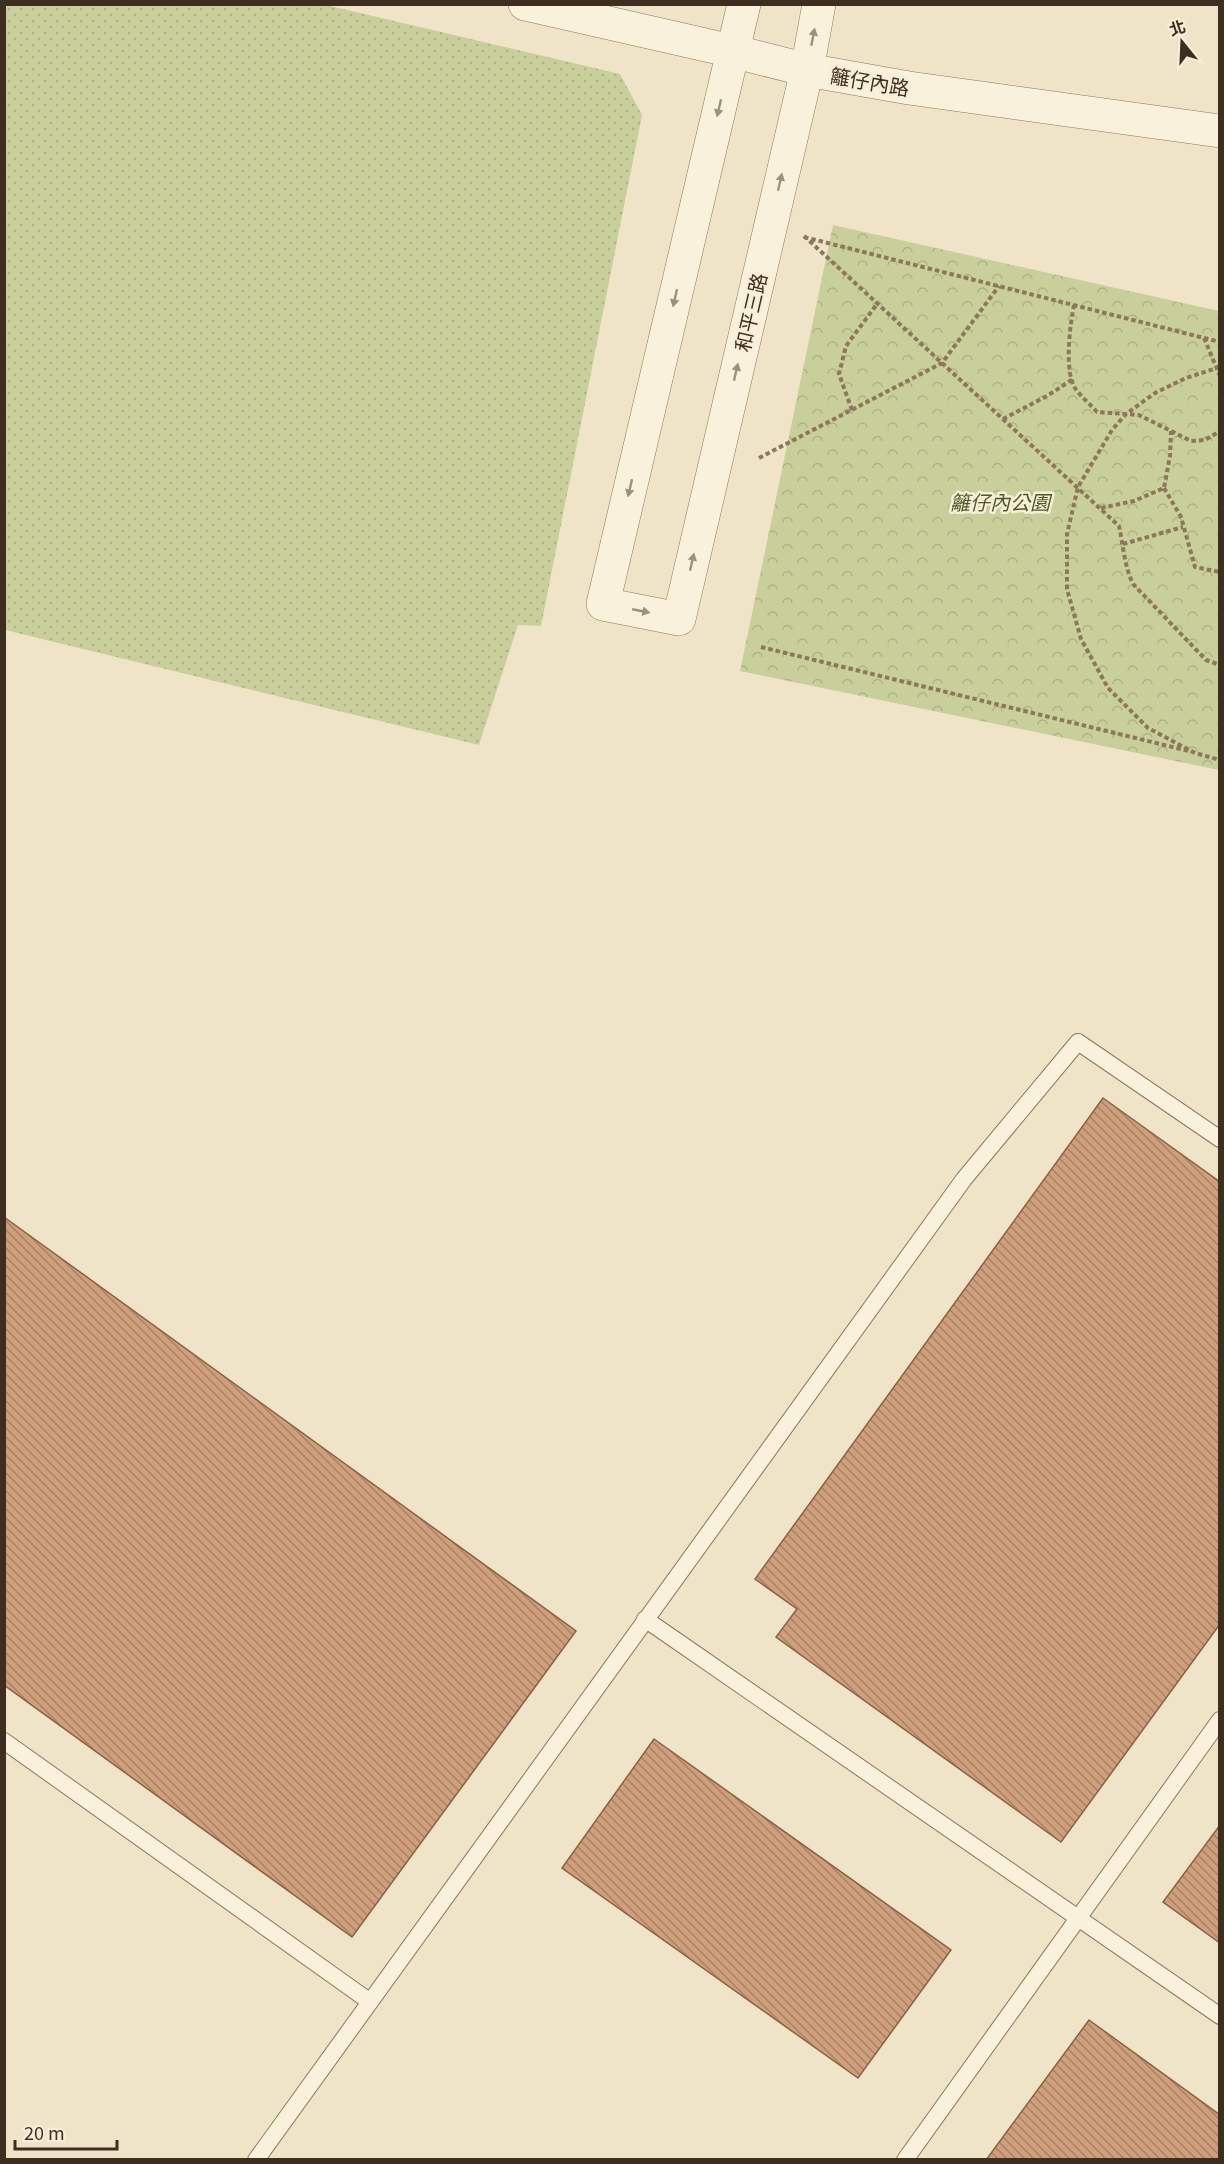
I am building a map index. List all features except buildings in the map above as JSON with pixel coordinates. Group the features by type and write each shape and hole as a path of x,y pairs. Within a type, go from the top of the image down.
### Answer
{"street":[{"name":"籬仔內路","path":"525,4 807,70 909,88 1220,130"},
{"path":"732,51 744,4"},
{"name":"和平三路","path":"732,51 603,604 679,619 807,70 819,4"}],"lane":[{"path":"255,2160 964,1179 1078,1042 1220,1139"},
{"path":"645,1619 1220,2016"},
{"path":"905,2160 1220,1720"},
{"path":"4,1741 369,2001"}],"path":[{"path":"1220,342 804,236 1119,525 1124,544 1126,574 1189,645 1206,660 1220,665"},
{"path":"759,458 942,363 999,286"},
{"path":"852,410 839,374 846,346 878,304"},
{"path":"1074,304 1069,335 1072,379 1074,387 1097,412 1139,415 1191,441 1205,440 1220,431"},
{"path":"1203,338 1220,376"},
{"path":"1195,753 1148,728 1108,688 1082,639 1067,589 1066,534 1077,487 1112,430 1126,414 1155,393 1186,378 1218,368"},
{"path":"1003,419 1047,396 1072,379"},
{"path":"1171,431 1170,456 1164,488 1181,517 1195,567 1220,572"},
{"path":"1100,508 1134,501 1164,488"},
{"path":"1124,544 1183,527"},
{"path":"761,647 1220,760"}],"green space":[{"path":"5,4 326,5 620,74 642,115 541,626 518,625 479,745 5,630"},
{"name":"籬仔內公園","path":"833,225 1219,311 1219,770 740,671"}]}
